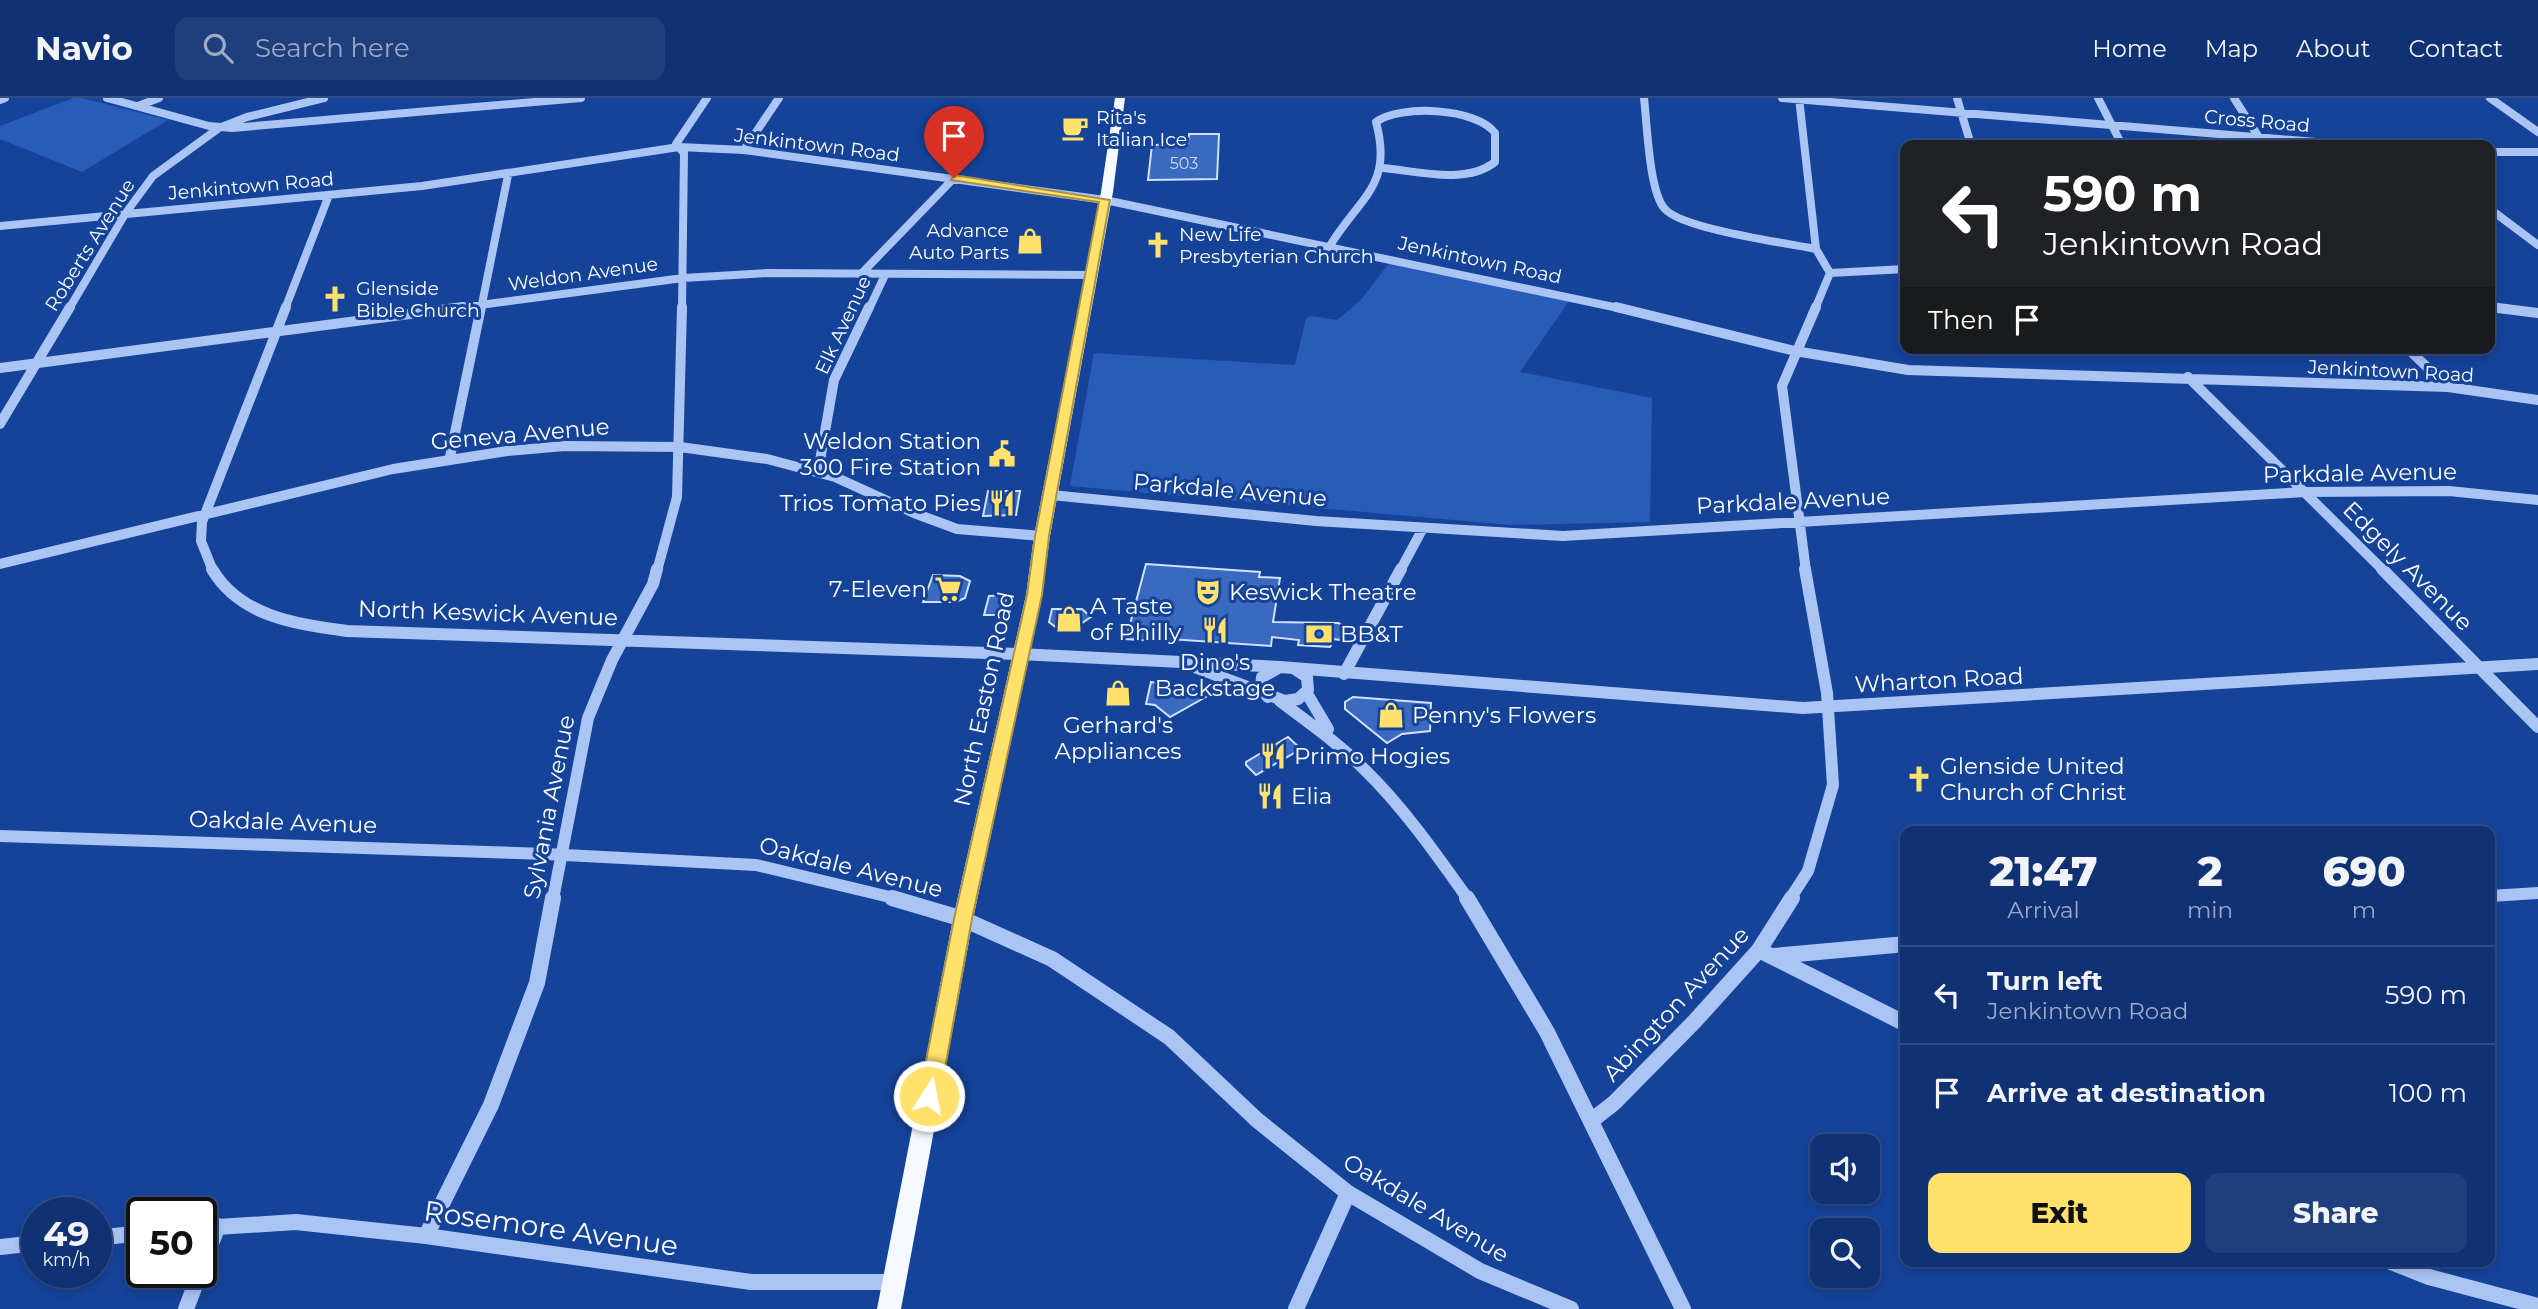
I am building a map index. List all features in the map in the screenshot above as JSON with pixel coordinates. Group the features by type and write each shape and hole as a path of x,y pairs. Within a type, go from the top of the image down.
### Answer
{"main road":[{"name":"North Easton Road","path":"889,1309 963,919 1034,595 1042,536 1105,200 1120,98"}],"street":[{"path":"107,98 219,128 581,98"},
{"path":"138,106 159,98"},
{"name":"Roberts Avenue","path":"0,424 125,214 153,176 219,128 257,114 324,98"},
{"path":"679,147 677,139 707,98"},
{"path":"744,150 779,98"},
{"path":"1644,98 1656,188 1664,209 1679,218 1708,227 1816,249"},
{"name":"Cross Road","path":"1782,98 2301,140"},
{"path":"1956,98 1969,140"},
{"path":"2098,98 2119,140"},
{"path":"2234,98 2261,140"},
{"path":"2490,98 2538,132"},
{"path":"1799,99 1816,249 1830,273 1900,269"},
{"path":"1331,244 1383,168 1383,142 1376,122 1379,117 1395,111 1420,110 1483,122 1496,134 1495,162 1484,171 1461,175 1383,168"},
{"name":"Jenkintown Road","path":"0,226 508,175 679,147 744,150 1105,200 1331,244 1576,297 1795,351 1908,370 2448,387 2538,400"},
{"name":"Sylvania Avenue","path":"426,1237 491,1105 537,983 588,718 656,574 677,497 681,447 684,153 679,147"},
{"path":"2495,152 2538,152"},
{"path":"450,457 508,175"},
{"name":"Elk Avenue","path":"860,275 954,178"},
{"name":"North Keswick Avenue","path":"329,195 203,515 199,537 204,560 216,579 257,609 289,623 347,631 1019,654 1284,667 1305,675 1317,716 1416,829 1485,926 1536,1014 1684,1309"},
{"path":"2495,213 2538,245"},
{"name":"Weldon Avenue","path":"0,368 683,278 768,273 1090,275"},
{"name":"Abington Avenue","path":"1591,1121 1614,1103 1765,953 1808,871 1833,785 1828,707 1797,522 1782,386 1830,273"},
{"name":"Elk Avenue","path":"818,471 834,380 885,275"},
{"path":"2495,308 2538,313"},
{"path":"2413,354 2448,387"},
{"name":"Edgely Avenue","path":"2188,377 2538,727"},
{"name":"Geneva Avenue","path":"0,564 450,457 574,446 681,447 818,471 882,496 946,526 990,533 1042,536"},
{"name":"Parkdale Avenue","path":"1051,495 1316,521 1351,521 1563,536 2305,492 2449,491 2538,499"},
{"path":"1344,674 1423,527"},
{"name":"North Keswick Avenue","path":"1182,664 1220,675 1273,699 1325,733 1353,759"},
{"name":"Wharton Road","path":"1284,667 1344,674 1803,708 2538,664"},
{"path":"1273,699 1261,686 1262,677 1284,667"},
{"name":"Wharton Road","path":"1273,699 1296,700 1324,678 1344,674"},
{"name":"Oakdale Avenue","path":"0,836 563,855 756,865 864,889 963,919 1052,958 1169,1037 1257,1120 1348,1193 1480,1271 1571,1309"},
{"path":"2495,896 2538,893"},
{"path":"1765,953 1900,944"},
{"path":"1765,953 1900,1021"},
{"path":"1296,1309 1348,1193"},
{"name":"Rosemore Avenue","path":"217,1227 296,1222 426,1237 751,1282 894,1282"},
{"path":"0,1247 21,1245"},
{"path":"2405,1267 2538,1306"},
{"path":"186,1309 194,1288"}],"shaded area":[{"path":"73,98 168,120 82,172 0,139 0,126"},
{"path":"1390,262 1569,301 1520,372 1652,398 1650,522 1510,525 1070,486 1094,353 1295,365 1306,318 1312,316 1337,320 1360,301"}],"building":[{"path":"1189,134 1219,134 1217,179 1148,180 1152,145 1188,144"},
{"name":"Trios Tomato Pies","path":"988,491 1020,491 1016,515 983,516"},
{"path":"1146,564 1260,572 1259,577 1280,578 1273,622 1338,623 1343,625 1340,640 1334,639 1330,647 1298,645 1299,640 1272,637 1271,646 1155,638 1154,641 1126,639"},
{"name":"7-Eleven","path":"933,575 960,576 970,581 965,598 956,602 923,602"},
{"name":"7-Eleven","path":"1007,595 1002,615 984,615 989,596"},
{"name":"A Taste of Philly","path":"1052,609 1082,609 1091,617 1079,625 1058,629 1049,622"},
{"path":"1151,682 1211,694 1170,717 1155,705 1146,704"},
{"name":"Penny's Flowers","path":"1353,697 1431,703 1430,731 1402,734 1387,743 1345,709 1345,702"},
{"name":"Primo Hogies","path":"1288,737 1301,749 1256,775 1246,765 1246,762"}],"place":[{"name":"Rita's Italian Ice","path":"1075,128"},
{"name":"Advance Auto Parts","path":"1030,241"},
{"name":"New Life Presbyterian Church","path":"1158,245"},
{"name":"Glenside Bible Church","path":"335,299"},
{"name":"Weldon Station 300 Fire Station","path":"1002,454"},
{"name":"Trios Tomato Pies","path":"1002,503"},
{"name":"7-Eleven","path":"948,589"},
{"name":"Keswick Theatre","path":"1208,592"},
{"name":"A Taste of Philly","path":"1069,619"},
{"name":"Dino's Backstage","path":"1215,630"},
{"name":"BB&T","path":"1319,634"},
{"name":"Gerhard's Appliances","path":"1118,693"},
{"name":"Penny's Flowers","path":"1391,715"},
{"name":"Primo Hogies","path":"1273,756"},
{"name":"Glenside United Church of Christ","path":"1919,779"},
{"name":"Elia","path":"1270,796"}],"route":[{"path":"929,1096 963,919 1034,595 1042,536 1105,200 954,178"}]}
